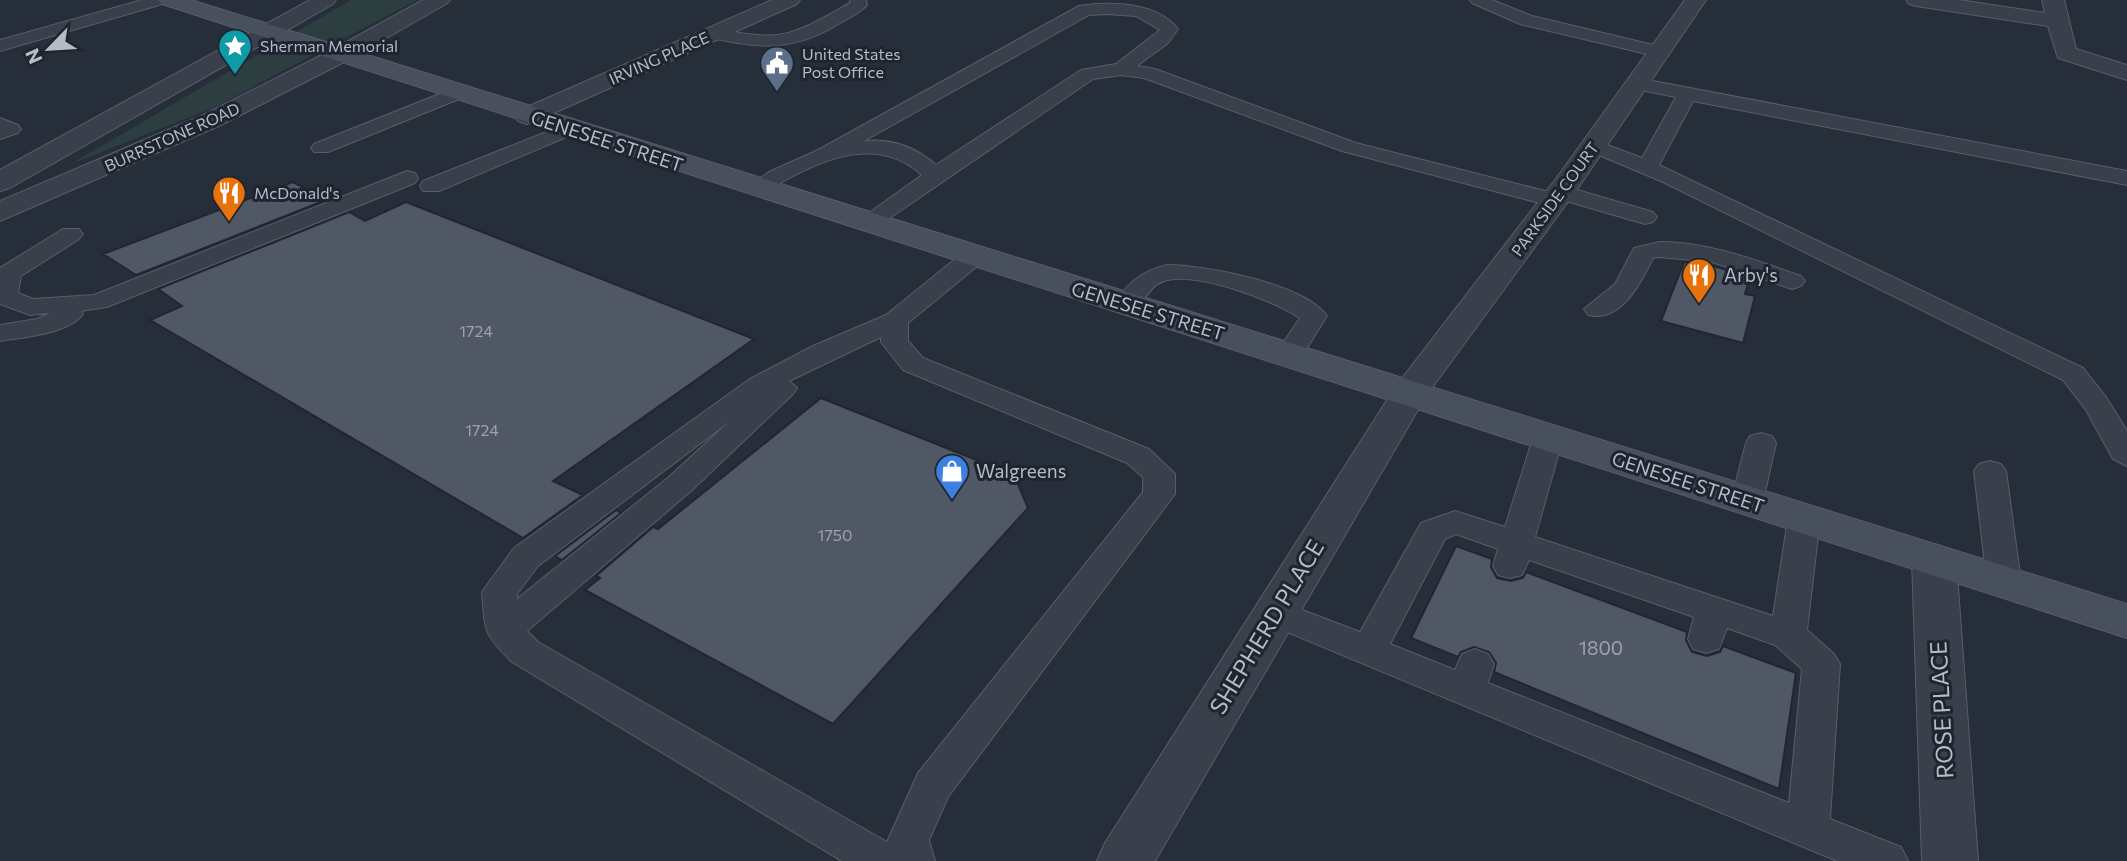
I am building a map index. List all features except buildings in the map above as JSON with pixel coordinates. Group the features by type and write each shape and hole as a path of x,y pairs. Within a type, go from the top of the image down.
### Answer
{"main road":[{"name":"GENESEE STREET","path":"169,0 527,116 2127,621"}],"street":[{"path":"0,206 279,35 326,0"},
{"name":"BURRSTONE ROAD","path":"0,212 170,140 340,55 439,0"},
{"name":"IRVING PLACE","path":"527,116 790,0"},
{"name":"PARKSIDE COURT","path":"1409,394 1558,196 1696,0"},
{"path":"1916,0 2055,11 2066,53 2127,73"},
{"name":"BURRSTONE ROAD","path":"0,182 279,35"},
{"name":"SHEPHERD PLACE","path":"1125,861 1409,394"},
{"name":"ROSE PLACE","path":"1934,560 1950,861"}],"lane":[{"path":"0,46 160,0"},
{"path":"714,33 739,39 773,41 801,37 859,5 858,0"},
{"path":"1485,1 1526,20 1660,52"},
{"path":"757,188 783,172 827,153 1085,10 1111,7 1139,12 1160,19 1169,29 1162,39 1121,68"},
{"path":"867,223 1088,74 1121,68 1148,73 1349,147 1644,217"},
{"path":"1637,84 2127,178"},
{"path":"321,148 457,93"},
{"path":"1647,167 1687,94"},
{"path":"0,124 11,129 0,133"},
{"path":"431,186 569,129"},
{"path":"1594,146 1647,167 2073,374 2109,425 2119,449 2127,456"},
{"path":"827,153 879,147 909,154 928,166 935,175"},
{"path":"0,333 44,326 407,178"},
{"path":"71,233 4,276 5,297 30,307 98,302"},
{"path":"1597,309 1626,288 1643,253 1659,248 1679,248 1792,281"},
{"path":"881,861 525,652 503,631 499,592 526,558 760,385 819,354 895,321 973,257"},
{"path":"1126,305 1152,277 1171,271 1189,270 1236,282 1302,306 1314,316 1288,356"},
{"path":"895,321 894,342 913,365 1138,456 1159,474 1159,494 932,786 908,840 913,861"},
{"path":"503,631 680,484 819,354"},
{"path":"1515,555 1548,438"},
{"path":"1747,500 1760,443"},
{"path":"1990,471 2004,582"},
{"path":"1788,635 1804,519"},
{"path":"1368,651 1433,531 1455,522 1515,555 1710,625 1788,635 1821,664 1808,829"},
{"path":"1276,613 1368,651 1471,677 1684,764 1808,829 1886,861"}],"shaded area":[{"path":"351,0 417,0 215,107 69,165"}],"place":[{"name":"Sherman Memorial","path":"235,76"},
{"name":"United States Post Office","path":"777,93"},
{"name":"McDonald's","path":"229,223"},
{"name":"Arby's","path":"1699,305"},
{"name":"Walgreens","path":"952,501"}]}
